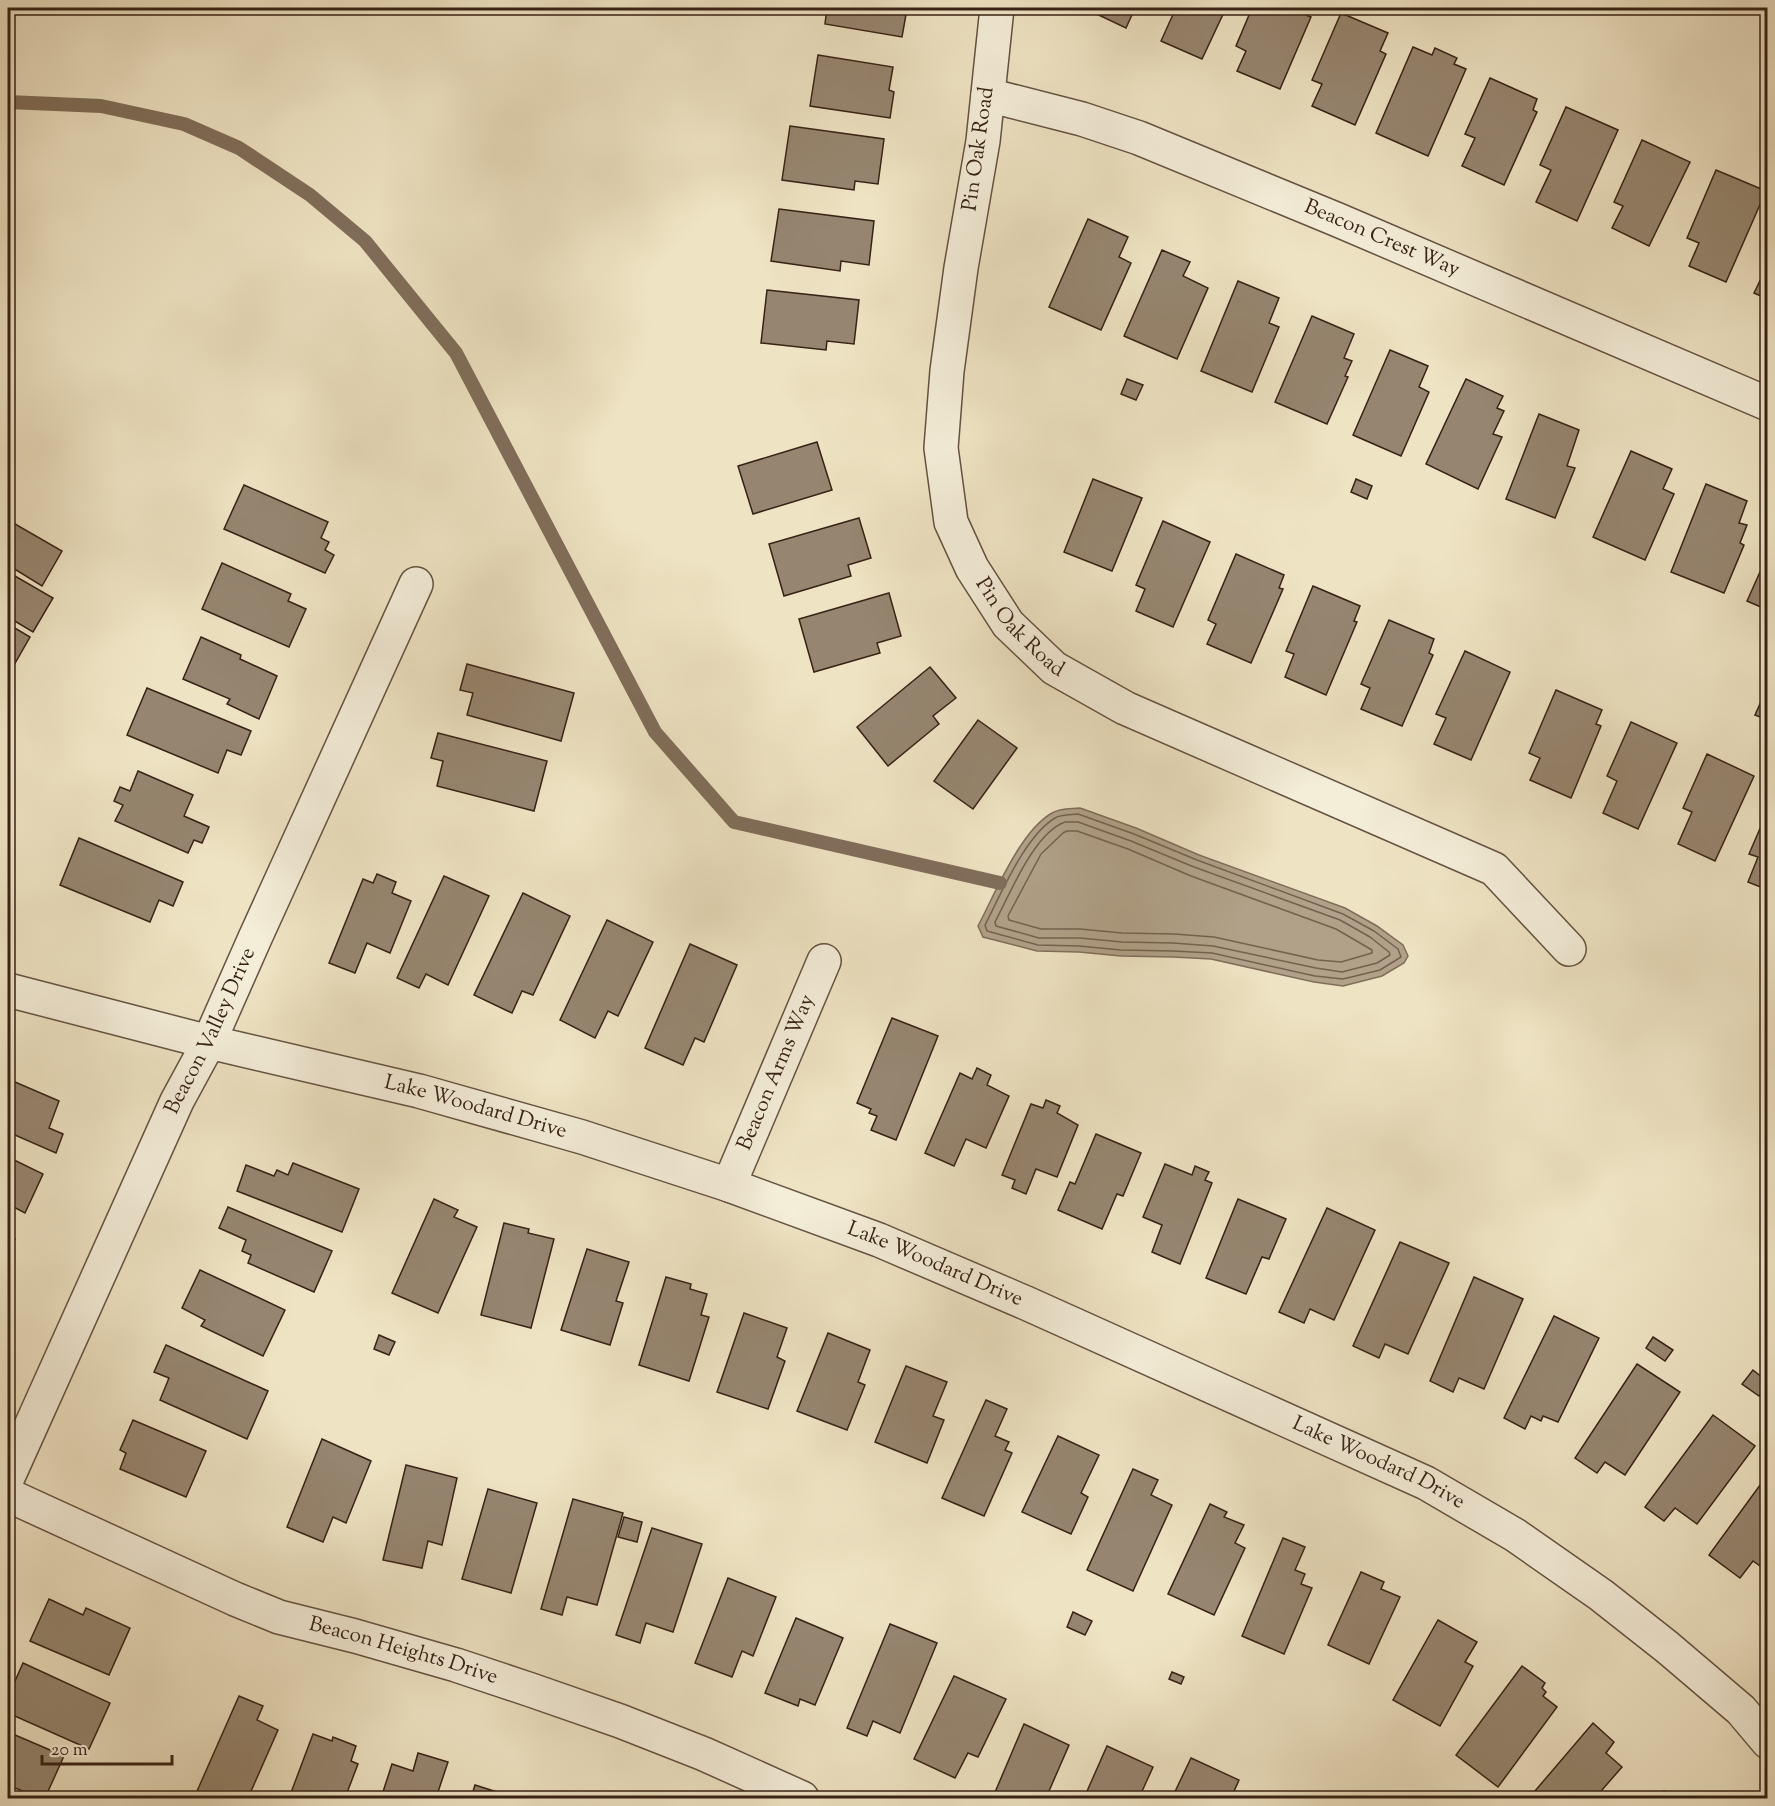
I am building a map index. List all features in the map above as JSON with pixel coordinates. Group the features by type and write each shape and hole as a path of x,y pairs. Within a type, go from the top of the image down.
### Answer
{"street":[{"name":"Pin Oak Road","path":"997,8 983,141 961,268 947,371 941,448 951,522 972,568 1008,624 1054,668 1125,708 1494,868 1569,949"},
{"name":"Beacon Crest Way","path":"988,95 1082,119 1139,138 1348,224 1767,404"},
{"name":"Beacon Valley Drive","path":"8,1477 177,1101 209,1042 416,584"},
{"name":"Beacon Arms Way","path":"729,1185 824,961"},
{"name":"Lake Woodard Drive","path":"8,990 209,1042 430,1094 582,1137 729,1185 890,1244 1426,1483 1515,1535 1601,1595 1741,1710 1767,1742"},
{"name":"Beacon Heights Drive","path":"8,1495 279,1617 456,1665 531,1690 620,1721 704,1754 802,1798"}],"water":[{"path":"1080,808 1136,828 1199,855 1345,908 1377,926 1403,945 1408,956 1404,963 1382,976 1343,986 1314,982 1211,959 1037,951 983,937 978,926 1009,864 1029,834 1055,811"}],"building":[{"path":"827,8 907,9 902,37 825,24"},
{"path":"1087,8 1135,8 1126,28"},
{"path":"1169,8 1226,8 1202,59 1161,41 1175,10"},
{"path":"1252,8 1309,8 1306,15 1311,17 1280,89 1237,71 1246,51 1236,46"},
{"path":"1341,13 1388,33 1380,51 1386,54 1355,125 1312,106 1322,84 1312,80"},
{"path":"1413,47 1432,55 1435,48 1457,58 1454,64 1466,69 1428,156 1376,133"},
{"path":"818,55 893,67 889,90 894,92 890,118 810,106"},
{"path":"1490,78 1537,99 1533,110 1537,112 1504,185 1462,166 1475,138 1465,134"},
{"path":"1566,107 1618,130 1577,221 1536,202 1551,170 1540,165"},
{"path":"790,126 884,139 878,184 855,181 854,190 782,180"},
{"path":"1642,140 1690,162 1649,246 1612,228 1623,206 1614,202"},
{"path":"1716,170 1766,191 1726,282 1689,266 1699,243 1687,238"},
{"path":"779,209 874,221 869,265 841,261 840,271 771,261"},
{"path":"1088,219 1128,237 1119,257 1131,263 1101,330 1049,307"},
{"path":"1162,250 1190,262 1183,276 1208,288 1177,359 1124,336"},
{"path":"1768,264 1768,299 1754,293"},
{"path":"1238,281 1279,298 1269,323 1279,327 1252,392 1201,371"},
{"path":"767,290 859,300 854,344 827,341 826,350 761,343"},
{"path":"1312,316 1354,334 1344,358 1352,361 1345,376 1348,377 1327,424 1275,402"},
{"path":"1390,350 1428,366 1419,387 1429,392 1401,456 1353,435"},
{"path":"1127,379 1143,385 1136,400 1121,394"},
{"path":"1466,379 1503,396 1497,408 1504,411 1493,434 1502,437 1478,489 1426,464"},
{"path":"1539,414 1579,430 1567,466 1575,468 1555,518 1506,499"},
{"path":"817,442 832,490 753,514 738,466"},
{"path":"1631,451 1672,469 1663,489 1674,494 1645,560 1593,537"},
{"path":"1093,479 1142,498 1112,571 1064,552"},
{"path":"1356,479 1372,486 1367,499 1351,492"},
{"path":"1706,484 1747,501 1739,523 1747,525 1740,543 1744,545 1724,593 1671,572"},
{"path":"244,485 328,522 321,538 329,542 325,550 334,555 325,573 224,529"},
{"path":"859,518 871,558 848,565 851,576 784,596 769,544"},
{"path":"8,520 62,551 42,586 8,565"},
{"path":"1163,521 1210,542 1173,627 1136,611 1145,589 1136,585"},
{"path":"1236,554 1284,575 1279,588 1283,589 1251,663 1207,644 1216,624 1208,620"},
{"path":"1768,554 1768,610 1747,601"},
{"path":"222,563 291,594 288,601 306,609 289,647 202,609"},
{"path":"8,572 53,598 33,632 8,617"},
{"path":"1313,586 1360,606 1354,621 1357,622 1326,695 1285,677 1294,654 1286,651"},
{"path":"889,593 901,636 877,643 880,653 814,672 799,619"},
{"path":"1389,620 1434,639 1429,653 1433,655 1402,726 1361,709 1370,688 1361,684"},
{"path":"8,624 30,637 10,672 8,670"},
{"path":"201,637 241,655 240,659 277,676 259,719 227,704 230,699 183,679"},
{"path":"1465,651 1510,672 1471,760 1434,744 1446,718 1436,714"},
{"path":"467,664 574,693 561,741 467,715 473,693 460,690"},
{"path":"930,667 956,698 933,716 939,724 888,766 857,727"},
{"path":"147,688 251,731 241,755 227,750 218,773 127,735"},
{"path":"1556,690 1602,710 1596,724 1601,726 1571,798 1530,780 1540,758 1529,753"},
{"path":"1763,697 1768,699 1768,720 1755,715"},
{"path":"978,720 1017,748 973,809 934,781"},
{"path":"1631,722 1677,743 1638,829 1603,813 1617,781 1607,776"},
{"path":"438,733 547,761 534,811 437,786 443,761 431,758"},
{"path":"1707,754 1754,776 1715,861 1678,844 1692,812 1683,808"},
{"path":"138,771 193,795 184,816 209,827 202,843 194,840 188,853 115,821 123,805 114,801 120,787 130,791"},
{"path":"1768,810 1768,890 1748,882 1758,857 1749,854"},
{"path":"79,838 183,882 173,906 159,900 150,922 60,885"},
{"path":"377,874 396,882 392,893 411,901 390,953 367,943 355,973 329,963 363,879 373,883"},
{"path":"444,876 489,896 448,985 426,974 419,988 397,978"},
{"path":"523,893 570,916 533,995 522,991 512,1013 474,995"},
{"path":"607,920 653,942 618,1016 608,1011 595,1038 560,1020"},
{"path":"690,944 737,965 704,1042 695,1038 683,1065 645,1048"},
{"path":"892,1018 938,1036 896,1140 871,1130 877,1116 869,1113 871,1109 857,1103"},
{"path":"977,1068 991,1075 987,1085 1009,1096 986,1148 966,1139 954,1166 925,1153 960,1073 972,1079"},
{"path":"8,1079 59,1101 49,1128 63,1134 56,1153 8,1132"},
{"path":"1046,1100 1060,1106 1057,1113 1078,1125 1057,1177 1036,1169 1026,1194 1012,1188 1015,1180 1002,1175 1031,1104 1043,1108"},
{"path":"1096,1134 1141,1153 1123,1196 1117,1194 1102,1229 1058,1210 1070,1182 1075,1184"},
{"path":"8,1157 43,1174 25,1213 8,1204"},
{"path":"293,1163 359,1189 342,1232 237,1191 246,1165 274,1176 277,1170 288,1175"},
{"path":"1165,1164 1192,1175 1195,1166 1209,1172 1205,1180 1212,1183 1180,1264 1152,1252 1162,1225 1143,1217"},
{"path":"434,1199 458,1210 454,1217 477,1227 438,1313 392,1293"},
{"path":"1238,1199 1286,1219 1269,1259 1262,1257 1246,1294 1206,1278"},
{"path":"228,1207 332,1251 314,1292 248,1263 251,1255 242,1251 246,1240 219,1228"},
{"path":"1327,1208 1375,1230 1334,1320 1310,1309 1304,1323 1279,1312"},
{"path":"504,1223 529,1229 528,1233 554,1239 531,1328 481,1315"},
{"path":"8,1235 15,1239 8,1255"},
{"path":"1400,1242 1449,1263 1408,1354 1385,1344 1379,1358 1353,1346"},
{"path":"587,1249 629,1262 616,1301 623,1303 610,1345 561,1330"},
{"path":"200,1270 285,1310 263,1356 201,1326 205,1320 182,1308"},
{"path":"666,1277 691,1284 690,1289 707,1294 701,1315 709,1317 689,1381 639,1365"},
{"path":"1474,1277 1523,1299 1484,1389 1459,1378 1453,1392 1430,1381"},
{"path":"744,1313 787,1328 777,1357 785,1361 768,1409 717,1392"},
{"path":"1554,1316 1599,1338 1558,1422 1543,1416 1541,1421 1531,1416 1525,1429 1504,1418"},
{"path":"828,1333 870,1350 858,1382 865,1385 847,1430 797,1411"},
{"path":"379,1335 395,1342 389,1355 374,1349"},
{"path":"1653,1337 1673,1350 1665,1361 1646,1348"},
{"path":"166,1345 268,1391 247,1439 160,1400 169,1378 154,1372"},
{"path":"1637,1364 1680,1392 1625,1475 1605,1462 1597,1473 1575,1458"},
{"path":"906,1366 947,1382 933,1416 944,1420 927,1463 875,1442"},
{"path":"1753,1370 1768,1382 1759,1396 1742,1384"},
{"path":"986,1400 1007,1409 995,1436 1009,1442 1005,1450 1012,1453 984,1516 942,1498"},
{"path":"1713,1415 1755,1446 1697,1524 1675,1508 1664,1521 1645,1507"},
{"path":"133,1420 206,1451 186,1497 120,1469 126,1453 120,1450"},
{"path":"1058,1436 1099,1455 1081,1493 1088,1497 1071,1534 1022,1512"},
{"path":"322,1439 371,1461 346,1523 333,1517 323,1542 287,1527"},
{"path":"406,1465 457,1478 442,1545 428,1541 422,1568 383,1560"},
{"path":"1133,1469 1158,1480 1151,1495 1172,1505 1133,1591 1087,1570"},
{"path":"1766,1477 1768,1478 1768,1562 1763,1568 1753,1561 1740,1578 1709,1555"},
{"path":"488,1489 537,1503 511,1593 462,1579"},
{"path":"573,1499 623,1513 597,1605 567,1597 562,1615 541,1609"},
{"path":"1210,1504 1227,1512 1224,1517 1244,1525 1235,1543 1245,1548 1214,1615 1168,1594"},
{"path":"624,1517 642,1522 637,1542 618,1537"},
{"path":"652,1528 702,1544 673,1632 646,1623 640,1643 616,1635"},
{"path":"1283,1538 1305,1547 1295,1570 1305,1574 1301,1584 1312,1588 1284,1654 1242,1636"},
{"path":"1361,1572 1384,1582 1381,1589 1400,1597 1369,1664 1328,1645"},
{"path":"728,1578 776,1597 753,1656 742,1651 732,1677 695,1663"},
{"path":"49,1599 83,1615 86,1608 130,1628 109,1675 30,1641"},
{"path":"1073,1612 1092,1621 1085,1635 1067,1627"},
{"path":"796,1618 843,1638 815,1705 800,1699 798,1706 765,1693"},
{"path":"1438,1620 1477,1642 1465,1662 1473,1666 1440,1726 1393,1700"},
{"path":"890,1624 937,1643 900,1733 873,1721 867,1736 847,1728"},
{"path":"23,1663 110,1703 89,1749 8,1713 8,1697"},
{"path":"1522,1666 1545,1683 1542,1688 1546,1692 1543,1696 1557,1707 1498,1787 1456,1755"},
{"path":"1172,1672 1184,1677 1181,1684 1169,1679"},
{"path":"954,1676 1006,1699 978,1757 968,1753 955,1778 914,1759"},
{"path":"239,1696 263,1706 257,1720 278,1730 248,1798 194,1798"},
{"path":"1593,1723 1614,1742 1606,1753 1622,1767 1595,1798 1529,1798"},
{"path":"1024,1724 1069,1745 1046,1798 993,1797"},
{"path":"8,1732 64,1756 45,1798 39,1798 8,1785"},
{"path":"313,1734 332,1741 333,1737 356,1746 351,1761 358,1764 345,1798 289,1798"},
{"path":"1107,1746 1153,1767 1139,1798 1084,1798"},
{"path":"418,1753 448,1762 436,1798 381,1798 392,1764 413,1771"},
{"path":"1191,1758 1239,1780 1231,1798 1172,1798"},
{"path":"475,1785 516,1798 471,1798"},
{"path":"1664,1791 1672,1798 1656,1798"}],"waterway":[{"path":"8,102 101,106 184,124 239,148 310,195 365,241 456,353 655,732 734,822 1000,883"}]}
